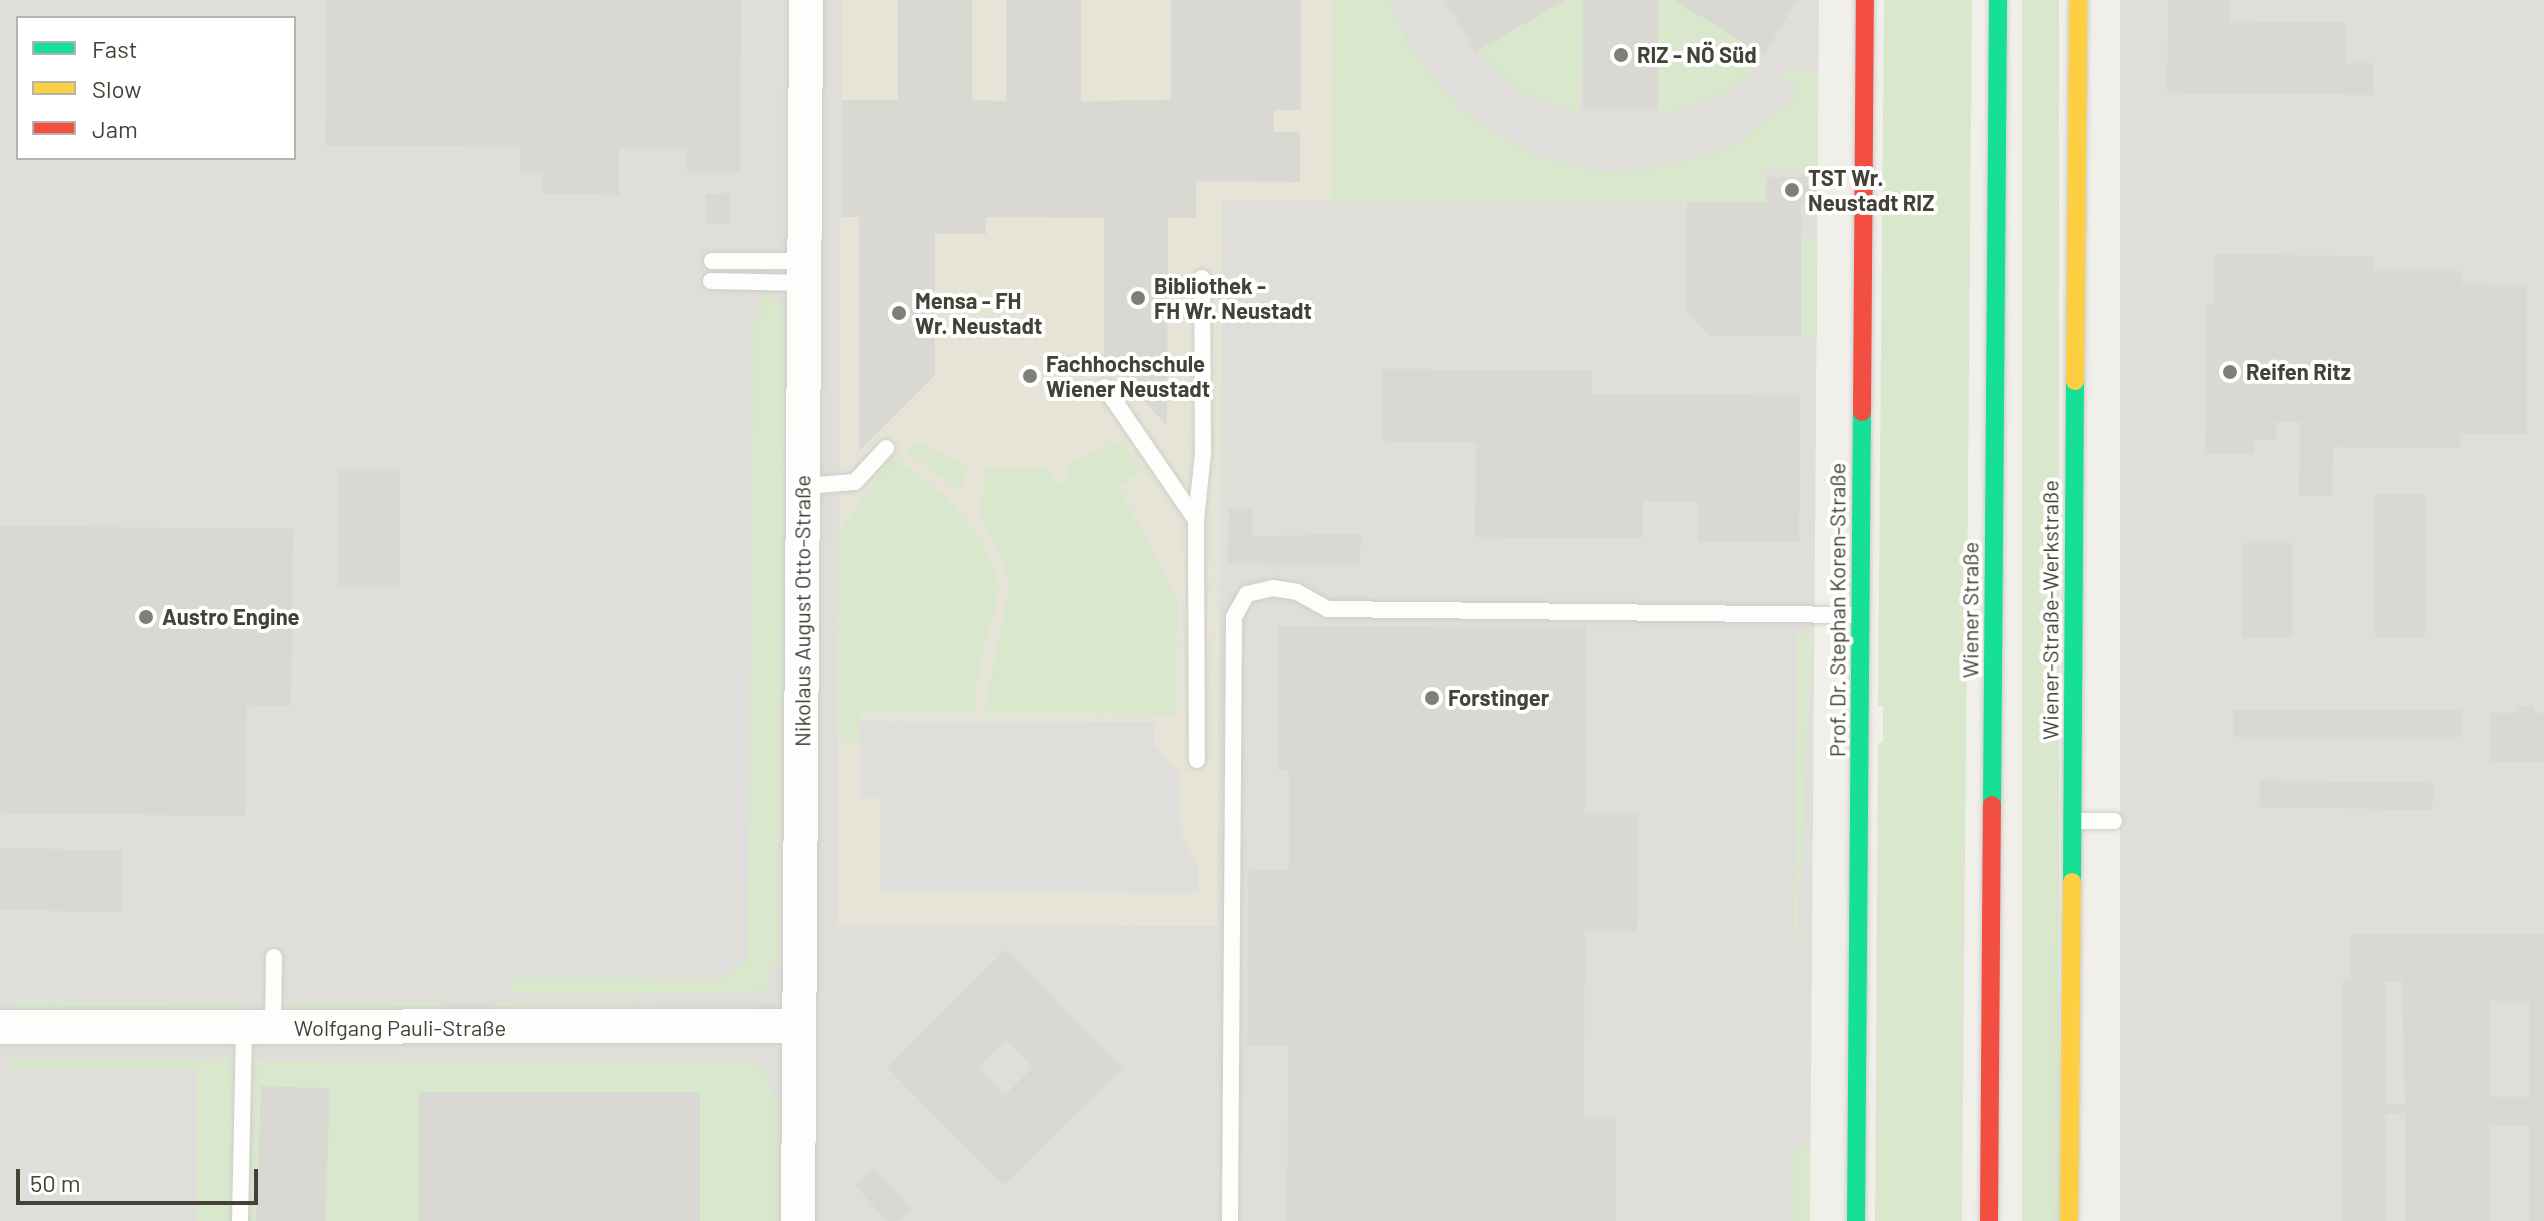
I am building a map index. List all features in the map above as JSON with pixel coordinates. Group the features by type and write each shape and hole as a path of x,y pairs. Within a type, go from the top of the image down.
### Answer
{"street":[{"name":"Nikolaus August Otto-Straße","path":"798,1221 806,0"},
{"name":"Prof. Dr. Stephan Koren-Straße","path":"1856,1221 1865,0"},
{"name":"Wiener Straße","path":"1989,1221 1998,0"},
{"name":"Wiener-Straße-Werkstraße","path":"2069,1221 2078,0"},
{"name":"Wolfgang Pauli-Straße","path":"0,1027 799,1026"}],"lane":[{"path":"712,261 804,272"},
{"path":"711,281 804,272"},
{"path":"1197,760 1196,520 1203,453 1202,278"},
{"path":"1105,387 1196,520"},
{"path":"803,486 855,482 886,448"},
{"path":"1230,1221 1234,617 1247,594 1273,588 1297,592 1328,609 1861,615"},
{"path":"2072,820 2114,821"},
{"path":"240,1221 259,1028 274,957"}],"shaded area":[{"path":"0,0 1819,0 1810,1221 0,1221"},
{"path":"32,0 177,0 177,16 32,16"},
{"name":"Fachhochschule Wiener Neustadt","path":"842,0 1333,0 1331,200 1222,200 1217,926 837,925"},
{"path":"1390,0 1417,0 1431,34 1479,94 1542,132 1579,142 1616,146 1689,136 1754,102 1781,77 1799,94 1732,146 1695,159 1614,172 1572,166 1531,153 1461,110 1409,46"},
{"path":"2120,0 2544,0 2544,1221 2120,1221"},
{"path":"31,160 271,160 271,162"},
{"path":"431,200 634,201 634,225 730,223 730,307 753,307 748,959 722,979 450,977 450,930 427,929"},
{"path":"1390,571 1783,572 1783,596 1796,597 1793,1221 1616,1221 1616,1119 1584,1119 1585,931 1637,931 1638,813 1585,813 1584,597 1390,596"},
{"path":"860,721 1155,722 1155,746 1180,776 1181,833 1199,868 1199,893 880,892 880,799 860,798"},
{"path":"321,777 400,777 398,951 392,961 373,961 373,948 319,947"},
{"path":"167,841 219,842 217,929 165,928"},
{"path":"0,1069 196,1069 196,1221 0,1221"}],"green space":[{"path":"1333,0 1390,0 1409,46 1461,110 1531,153 1572,166 1614,172 1653,168 1732,146 1798,95 1781,77 1784,70 1818,72 1817,169 1767,169 1766,202 1331,200"},
{"path":"1565,0 1583,0 1580,115 1520,92 1476,52"},
{"path":"1658,0 1674,0 1764,55 1743,80 1716,98 1658,118"},
{"path":"1884,0 1972,0 1962,1221 1875,1221 1878,743 1883,743 1883,706 1878,706"},
{"path":"2022,0 2059,0 2059,1221 2022,1221"},
{"path":"1801,238 1817,238 1817,336 1801,336"},
{"path":"761,295 770,296 785,314 780,963 771,964 768,985 758,993 510,992 510,978 722,979 753,322 760,321"},
{"path":"1122,440 1140,471 1119,487 1177,600 1176,714 984,713 1009,587 1004,561 981,515 984,468 1050,468 1054,484 1070,481 1066,465"},
{"path":"913,441 969,465 960,491 906,451"},
{"path":"892,456 942,493 982,539 999,587 979,666 974,713 861,712 860,743 845,744 836,731 838,535"},
{"path":"1796,632 1813,633 1789,1094 1772,1093"},
{"path":"16,1000 239,1004 239,1014 16,1010"},
{"path":"293,1003 442,1003 442,1013 293,1013"},
{"path":"492,1004 755,1007 739,1014 502,1012"},
{"path":"10,1058 755,1063 768,1076 772,1096 779,1096 778,1221 194,1221 195,1070 10,1069"},
{"path":"1810,1143 1810,1221 1793,1221 1793,1156 1799,1146"}],"building":[{"path":"326,0 741,0 740,173 687,172 687,148 619,148 619,195 543,194 543,172 520,172 520,147 325,146"},
{"name":"Fachhochschule Wiener Neustadt","path":"898,0 972,0 972,100 1006,101 1006,0 1081,0 1081,101 1171,100 1171,0 1301,0 1301,110 1274,110 1274,132 1300,132 1300,182 1196,181 1196,218 1168,218 1167,426 1104,358 1104,218 986,217 986,234 935,234 935,375 859,451 859,217 841,217 842,100 898,100"},
{"path":"1445,0 1565,0 1476,52"},
{"name":"RIZ - NÖ Süd","path":"1583,0 1658,0 1658,109 1583,109"},
{"name":"RIZ - NÖ Süd","path":"1674,0 1797,0 1764,55"},
{"path":"2168,0 2230,0 2230,21 2345,22 2345,63 2373,63 2373,95 2167,93"},
{"path":"1766,177 1817,177 1817,202 1801,202 1801,336 1709,336 1687,312 1687,202 1766,202"},
{"path":"729,193 730,223 706,224 705,194"},
{"path":"2215,254 2374,256 2374,271 2462,271 2462,284 2527,285 2527,434 2461,434 2460,448 2333,447 2332,496 2299,496 2300,422 2276,422 2276,440 2255,439 2254,454 2205,454 2206,305 2214,305"},
{"path":"1382,369 1592,370 1592,394 1800,395 1799,542 1698,542 1699,502 1643,501 1643,538 1475,537 1476,442 1382,441"},
{"path":"338,469 400,469 400,587 338,587"},
{"path":"2375,494 2425,494 2425,638 2375,638"},
{"path":"1229,509 1252,509 1252,536 1361,534 1360,565 1228,563"},
{"name":"Austro Engine","path":"0,526 293,529 291,706 247,705 245,816 0,813"},
{"path":"2242,543 2292,543 2292,638 2242,638"},
{"path":"1278,626 1586,627 1585,813 1638,813 1637,931 1585,931 1584,1119 1616,1119 1616,1221 1287,1221 1288,1046 1247,1046 1248,869 1289,870 1289,770 1278,770"},
{"path":"2517,706 2534,706 2534,713 2544,713 2544,762 2490,762 2490,713 2517,713"},
{"path":"2233,710 2462,710 2462,737 2233,737"},
{"path":"2260,780 2433,783 2433,810 2260,807"},
{"path":"0,848 122,850 121,912 0,910"},
{"path":"2351,934 2544,934 2544,1221 2529,1221 2529,1126 2489,1125 2489,1221 2405,1221 2405,1113 2385,1114 2385,1221 2343,1221 2343,978 2351,977","holes":["2402,981 2405,1104 2385,1104 2385,982","2489,1001 2529,1001 2529,1097 2489,1097"]},
{"path":"1006,950 1123,1068 1004,1185 887,1067","holes":["1006,1040 1033,1067 1005,1095 978,1067"]},
{"path":"261,1086 330,1088 325,1221 256,1221"},
{"path":"419,1092 700,1092 700,1221 419,1221"},
{"path":"873,1168 912,1209 899,1221 888,1221 855,1186"}],"traffic: fast":[{"path":"1992,805 1998,0"},
{"path":"2072,882 2075,381"},
{"path":"1856,1221 1862,412"}],"traffic: slow":[{"path":"2075,381 2078,0"},
{"path":"2069,1221 2072,882"}],"traffic: jam":[{"path":"1862,412 1865,0"},
{"path":"1989,1221 1992,805"}],"place":[{"name":"RIZ - NÖ Süd","path":"1621,55"},
{"name":"TST Wr. Neustadt RIZ","path":"1792,190"},
{"name":"Bibliothek - FH Wr. Neustadt","path":"1138,298"},
{"name":"Mensa - FH Wr. Neustadt","path":"899,313"},
{"name":"Reifen Ritz","path":"2230,372"},
{"name":"Fachhochschule Wiener Neustadt","path":"1030,376"},
{"name":"Austro Engine","path":"146,617"},
{"name":"Forstinger","path":"1432,698"}]}
